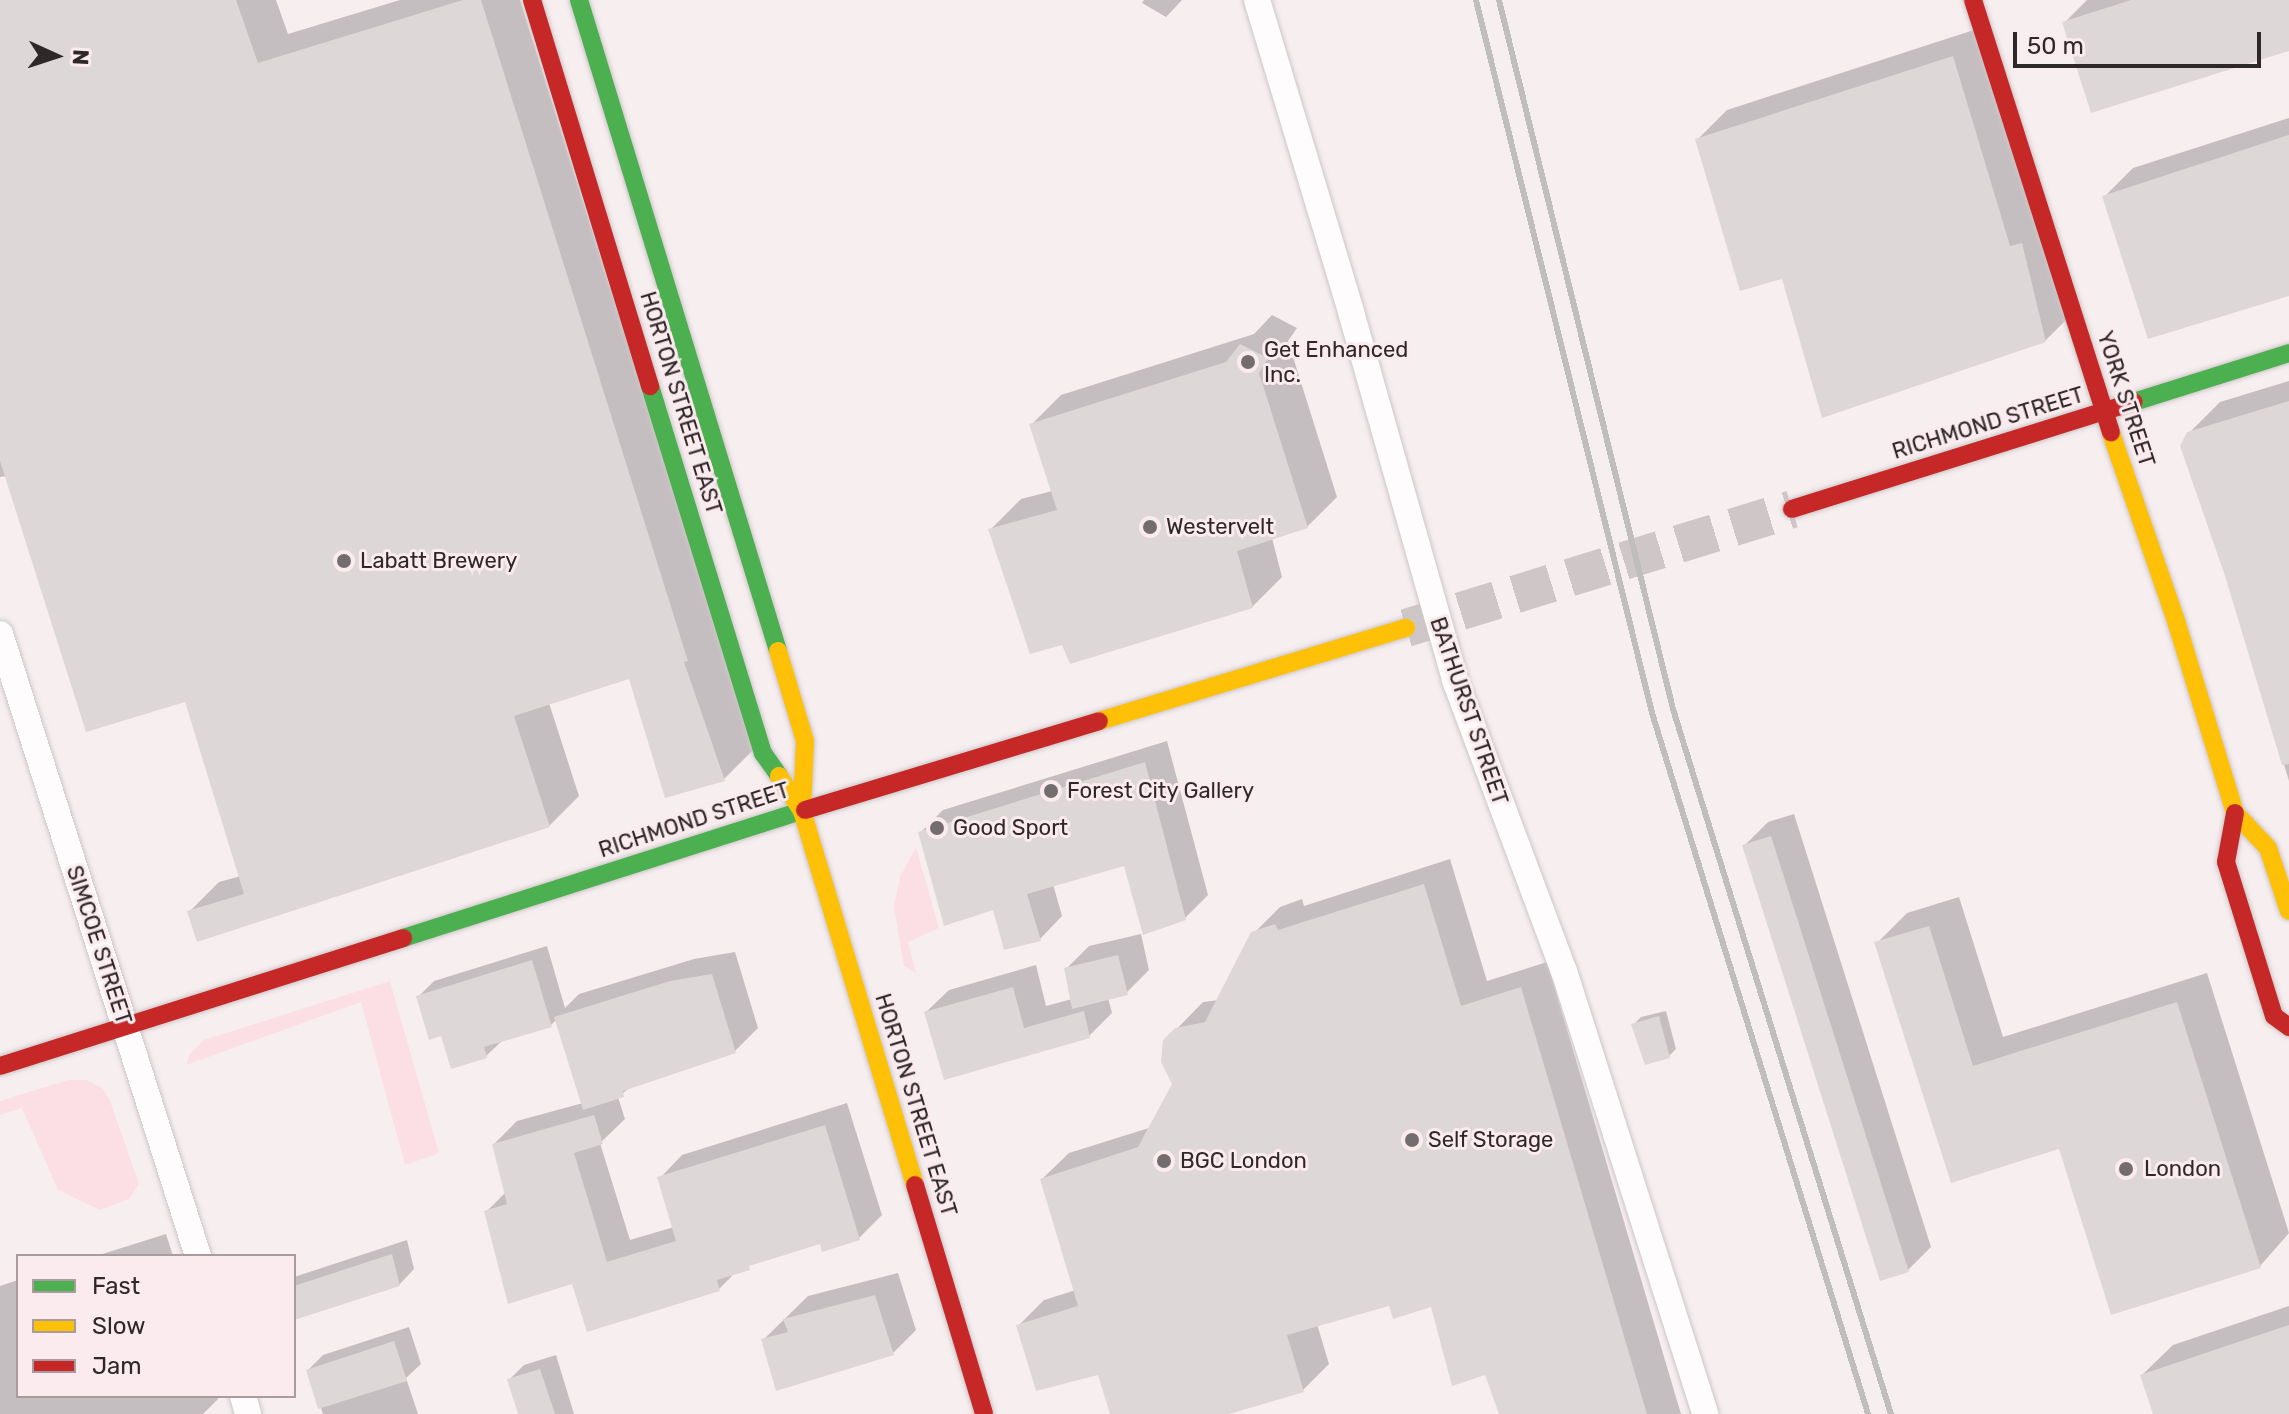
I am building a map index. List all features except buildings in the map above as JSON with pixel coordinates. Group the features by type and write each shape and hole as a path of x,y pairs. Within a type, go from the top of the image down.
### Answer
{"main road":[{"name":"HORTON STREET EAST","path":"532,0 763,753 802,811 984,1414"},
{"name":"HORTON STREET EAST","path":"579,0 805,741 802,811"},
{"name":"YORK STREET","path":"1973,0 2104,412 2173,611 2235,813 2268,848 2289,911"},
{"name":"RICHMOND STREET","path":"1792,509 2289,353"},
{"name":"RICHMOND STREET","path":"0,1066 802,811 1406,628"},
{"name":"YORK STREET","path":"2235,813 2226,862 2274,1016 2289,1027"}],"street":[{"name":"BATHURST STREET","path":"1257,0 1351,312 1455,680 1564,971 1705,1414"},
{"name":"SIMCOE STREET","path":"0,634 197,1254"}],"shaded area":[{"path":"916,847 939,928 908,942 916,973 904,966 894,907 900,877"},
{"path":"390,981 439,1153 405,1165 361,1002 186,1065 190,1054 204,1040"},
{"path":"68,1080 86,1080 102,1088 109,1098 139,1184 129,1199 100,1210 58,1190 22,1108 0,1115 0,1101"}],"tunnel":[{"path":"1406,628 1792,509"}],"railway":[{"path":"1476,0 1652,713 1868,1414"},
{"path":"1499,0 1673,709 1891,1414"}],"traffic: fast":[{"path":"579,0 778,651"},
{"path":"2134,402 2289,353"},
{"path":"650,386 763,753 779,776"},
{"path":"403,938 805,810"}],"traffic: slow":[{"path":"2111,433 2176,621 2235,813 2268,848 2289,911"},
{"path":"1099,721 1406,628"},
{"path":"778,651 805,741 802,811"},
{"path":"779,776 802,811 915,1185"}],"traffic: jam":[{"path":"532,0 650,386"},
{"path":"1973,0 2111,433"},
{"path":"1792,509 2134,402"},
{"path":"805,810 1099,721"},
{"path":"2235,813 2226,862 2274,1016 2289,1027"},
{"path":"0,1066 403,938"},
{"path":"915,1185 984,1414"}],"place":[{"name":"Get Enhanced Inc.","path":"1248,362"},
{"name":"Westervelt","path":"1150,527"},
{"name":"Labatt Brewery","path":"344,561"},
{"name":"Forest City Gallery","path":"1051,791"},
{"name":"Good Sport","path":"937,828"},
{"name":"Self Storage","path":"1412,1140"},
{"name":"BGC London","path":"1164,1161"},
{"name":"London","path":"2126,1169"}]}
